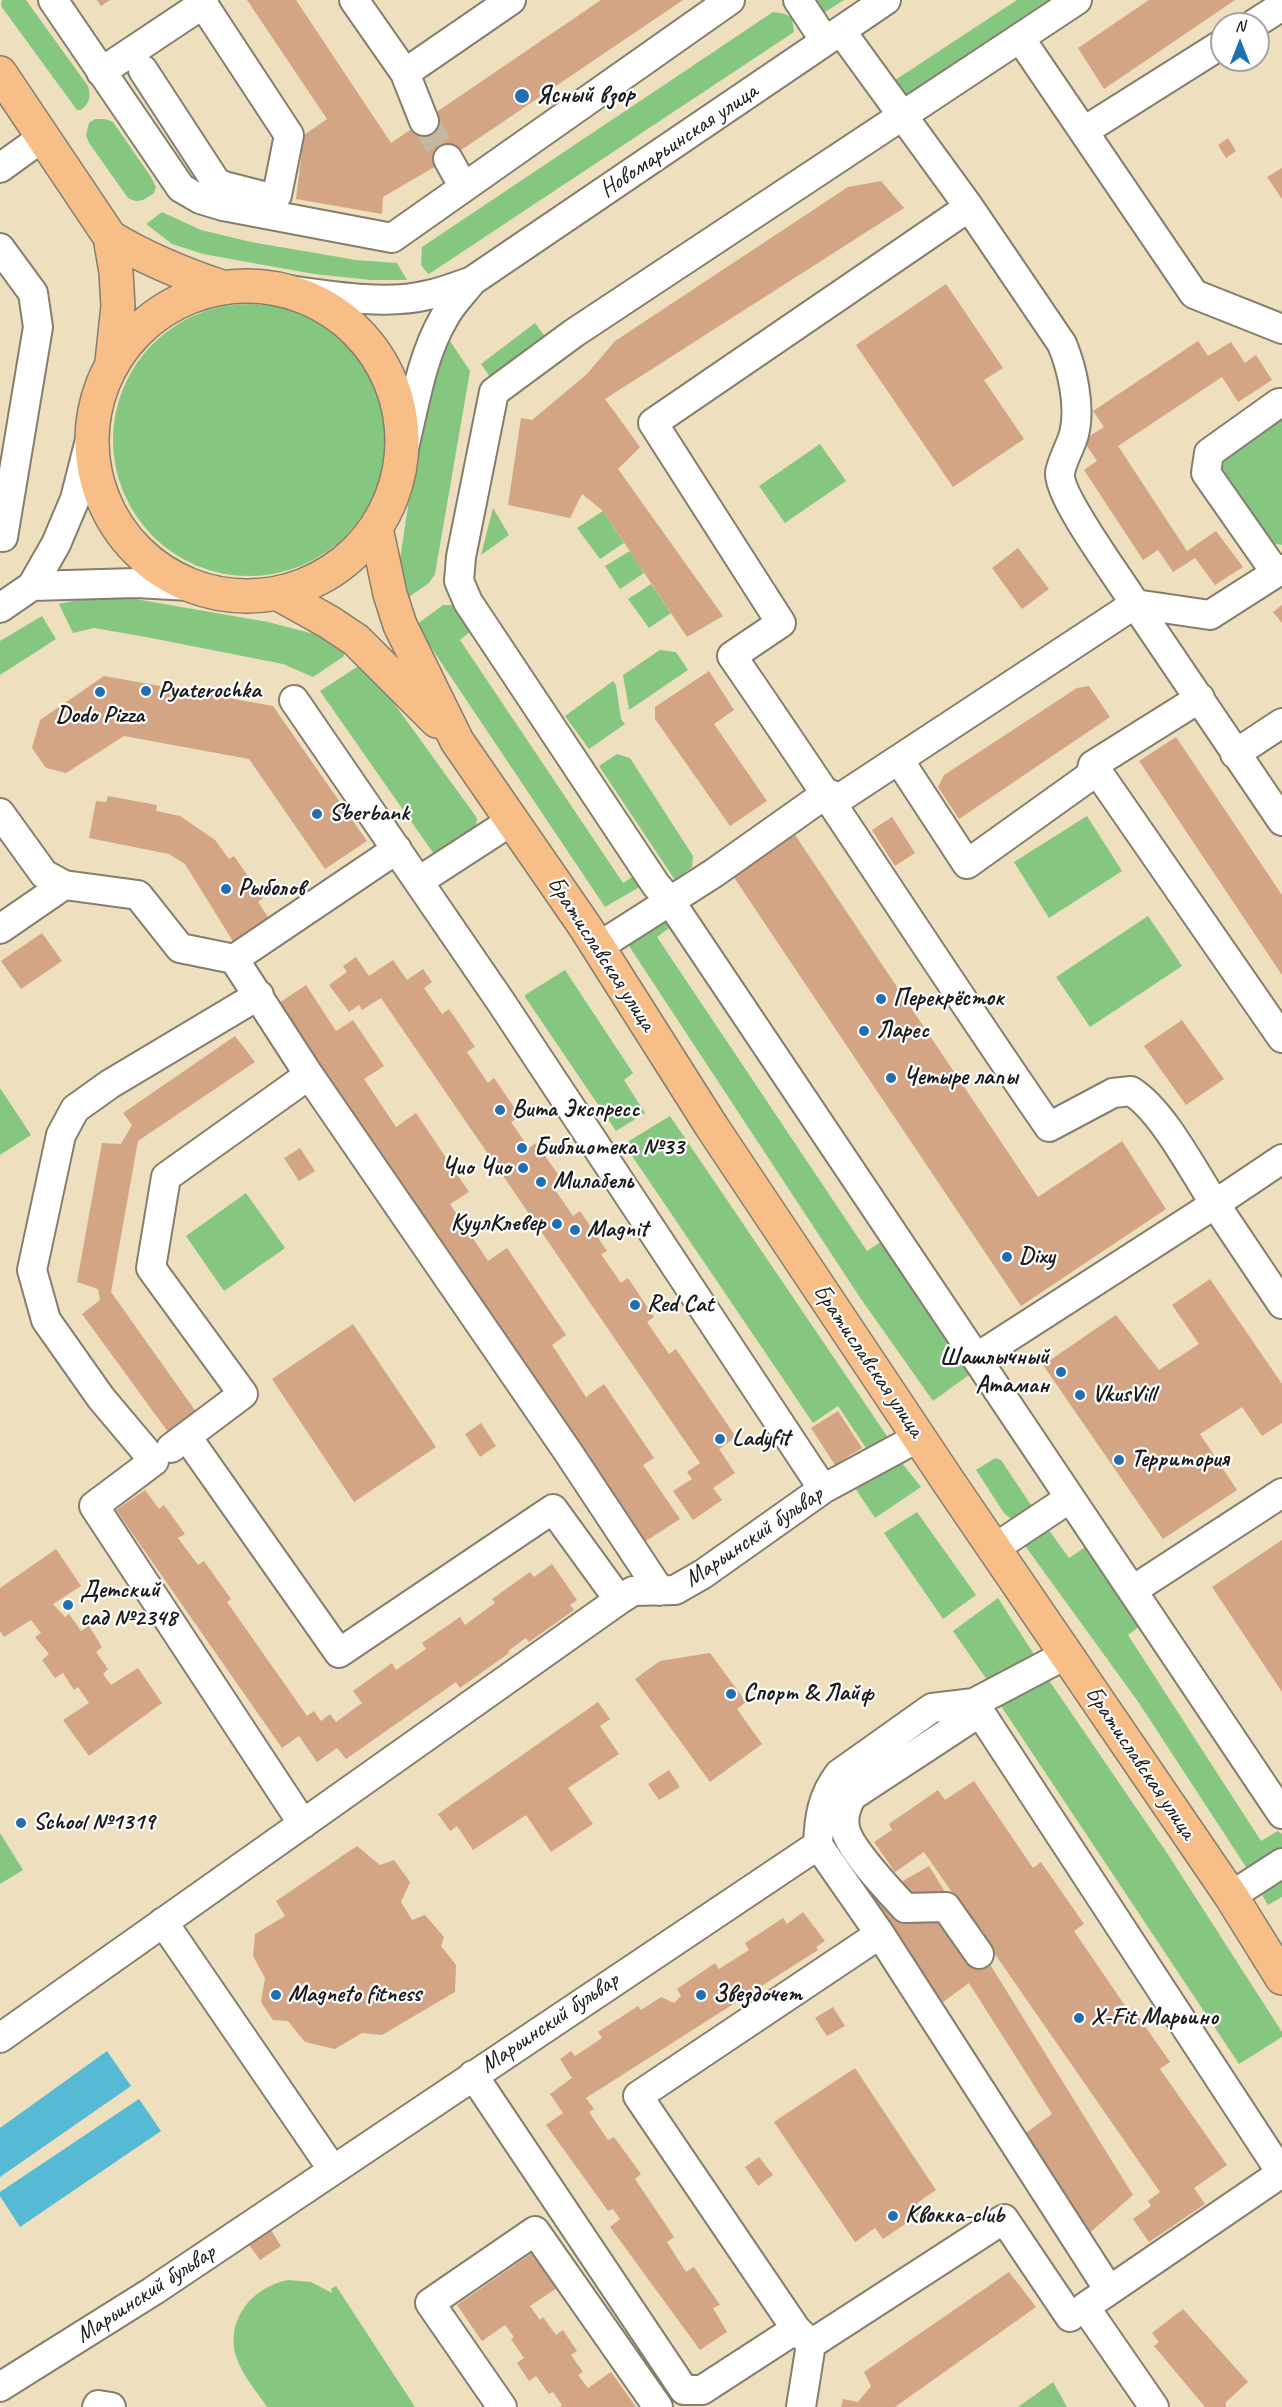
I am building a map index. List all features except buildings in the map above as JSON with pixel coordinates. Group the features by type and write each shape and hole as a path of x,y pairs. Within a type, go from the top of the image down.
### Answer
{"main road":[{"path":"0,74 110,237 116,272 118,306 112,362"},
{"path":"110,237 178,272 222,287"},
{"path":"262,285 281,289 316,301 348,322 373,349 392,382 401,418 402,456 394,494 376,528 356,551 333,571 306,585 277,593 233,596 211,592 190,586 162,571 137,551 117,526 102,498 93,467 91,436 94,410 101,385 112,362 128,340 148,320 171,305 196,294 222,287 262,285"},
{"name":"Братиславская улица","path":"376,528 390,594 400,625 457,741 598,947 712,1127 1230,1896 1282,1978"},
{"name":"Братиславская улица","path":"277,593 356,640 457,741"}],"street":[{"path":"53,0 181,188 200,199 223,206 392,237 730,0"},
{"path":"354,0 405,73 424,121"},
{"path":"405,73 511,0"},
{"path":"798,0 903,114 1062,344 1071,368 1075,392 1075,431 1060,474 1070,503 1135,604 1282,821"},
{"name":"Новомарьинская улица","path":"281,289 352,298 394,298 426,296 472,281 886,0"},
{"path":"1077,0 573,333 494,392 461,557 459,581 468,602 580,772 656,885 670,901 1282,1814"},
{"path":"101,72 203,2 289,135 277,195 271,198 216,182 143,70"},
{"path":"1020,38 1194,294 1282,329"},
{"path":"1084,131 1210,52"},
{"path":"0,168 43,137"},
{"path":"448,159 463,186"},
{"path":"969,207 653,423 781,623 732,656 827,793 969,1011 1049,1127 1113,1094 1131,1091 1144,1099 1188,1161 1282,1304"},
{"path":"0,248 33,293 38,327 3,537"},
{"name":"Новомарьинская улица","path":"402,456 424,364 450,308 472,281"},
{"path":"827,793 840,798 1135,604 1210,615 1279,571 1206,473 1209,453 1282,403"},
{"path":"0,608 32,586 56,544 75,499 91,436"},
{"path":"32,586 136,583 190,586"},
{"path":"899,760 967,864 1090,776 1093,765 1200,698"},
{"path":"294,700 501,1002 823,1489"},
{"path":"1235,754 1282,723"},
{"path":"1093,765 1282,1038"},
{"path":"598,947 714,873 827,793"},
{"path":"0,813 44,874 64,885 138,895 180,948 234,959 309,1076 561,1442 660,1591"},
{"path":"419,881 513,820"},
{"path":"234,959 397,849"},
{"path":"0,929 64,885"},
{"path":"154,1461 101,1398 46,1320 32,1270 61,1136 75,1109 110,1084 259,995"},
{"path":"303,1824 94,1506 243,1394 151,1268 166,1177 309,1076"},
{"path":"976,1358 1282,1159"},
{"path":"187,1437 339,1653 553,1509 619,1600"},
{"name":"Марьинский бульвар","path":"0,2038 619,1600 633,1591 675,1590 703,1574 823,1489 919,1437"},
{"path":"1133,1590 1282,1493"},
{"path":"995,1548 1070,1498"},
{"path":"979,1954 946,1907 905,1908 857,1850 846,1830 846,1808 852,1796 977,1707 1067,1654"},
{"path":"977,1707 932,1708 839,1774 829,1787 823,1803 818,1845 880,1934 1109,2290"},
{"path":"977,1707 1281,2174 1085,2307 1154,2407"},
{"name":"Марьинский бульвар","path":"0,2387 153,2291 818,1845"},
{"path":"1230,1896 1282,1863"},
{"path":"163,1922 333,2170"},
{"path":"801,2407 804,2336 638,2096 880,1934"},
{"path":"473,2075 684,2390 702,2390 804,2336 1004,2219 1070,2317"},
{"path":"502,2407 430,2303 535,2231 658,2407"},
{"path":"598,2321 625,2302"},
{"path":"98,2407 98,2405 111,2407"}],"green space":[{"path":"2,0 26,0 88,86 89,99 81,110 77,110 1,6"},
{"path":"810,0 844,0 825,12 819,11"},
{"path":"1017,0 1048,0 901,98 889,84"},
{"path":"773,12 792,18 794,32 432,272 428,274 421,265 422,247"},
{"path":"95,119 113,122 151,177 156,187 154,193 141,200 135,201 128,198 89,143 86,135 89,123"},
{"path":"162,212 201,230 251,242 356,260 397,263 407,280 371,280 314,274 203,254 172,244 146,224"},
{"path":"249,304 288,310 313,320 345,344 362,365 374,388 382,414 385,440 379,479 369,504 345,536 324,553 301,565 275,573 249,576 210,570 185,560 153,536 136,515 124,492 116,466 113,440 119,401 129,376 153,344 174,327 197,315 223,307"},
{"path":"535,323 547,339 492,380 481,364"},
{"path":"446,335 470,371 435,574 429,583 403,601 400,587 400,559 422,414"},
{"path":"1282,418 1282,545 1271,543 1222,468 1227,453"},
{"path":"820,444 846,481 785,523 759,486"},
{"path":"493,508 509,535 481,555"},
{"path":"603,511 624,543 600,559 577,528"},
{"path":"630,551 644,573 620,589 605,566"},
{"path":"651,584 671,613 649,628 628,599"},
{"path":"92,597 135,599 268,622 318,635 346,652 343,657 313,677 283,664 146,637 94,628 73,633 59,604"},
{"path":"443,605 458,605 472,630 460,640 623,883 638,873 643,885 605,907 416,625"},
{"path":"42,616 56,639 0,675 0,641"},
{"path":"660,650 676,652 688,670 629,710 623,675"},
{"path":"360,665 388,695 477,818 476,829 436,857 320,691"},
{"path":"613,681 616,685 621,719 625,724 589,749 565,716"},
{"path":"617,754 630,758 693,856 692,867 675,880 599,766"},
{"path":"1087,816 1122,871 1049,918 1014,862"},
{"path":"663,914 673,925 657,937 867,1251 884,1240 973,1372 933,1401 861,1299 629,946 629,939"},
{"path":"1148,916 1182,966 1090,1027 1056,977"},
{"path":"565,970 633,1073 624,1080 645,1113 616,1131 525,997"},
{"path":"0,1088 31,1135 0,1155"},
{"path":"670,1116 887,1436 868,1451 838,1406 813,1423 624,1144"},
{"path":"246,1193 285,1248 224,1291 186,1236"},
{"path":"898,1458 921,1487 875,1518 853,1485"},
{"path":"995,1458 1001,1460 1033,1508 1018,1518 1011,1519 1004,1513 976,1470"},
{"path":"917,1512 976,1595 943,1619 884,1533"},
{"path":"1046,1526 1069,1558 1087,1546 1141,1625 1128,1635 1261,1841 1278,1831 1282,1834 1282,1851 1253,1867 1246,1867 1139,1703 1026,1547 1028,1541"},
{"path":"998,1598 1037,1659 992,1687 953,1631"},
{"path":"1046,1676 1167,1853 1282,2032 1282,2037 1239,2064 1001,1706"},
{"path":"0,1833 23,1870 0,1884"},
{"path":"1282,1872 1282,1897 1268,1905 1261,1893"},
{"path":"288,2280 311,2282 332,2293 331,2289 336,2286 415,2407 267,2407 246,2378 237,2359 234,2332 244,2308 253,2298 263,2290"},
{"path":"1053,2382 1067,2407 1018,2407"}],"water":[{"path":"107,2051 131,2086 0,2177 0,2128"},
{"path":"139,2099 161,2131 20,2227 0,2196 0,2192"}],"tunnel":[{"path":"424,121 448,159"}],"place":[{"name":"Ясный взор","path":"522,96"},
{"name":"Pyaterochka","path":"146,691"},
{"name":"Dodo Pizza","path":"100,692"},
{"name":"Sberbank","path":"317,814"},
{"name":"Рыболов","path":"226,889"},
{"name":"Перекрёсток","path":"881,999"},
{"name":"Ларес","path":"864,1031"},
{"name":"Четыре лапы","path":"891,1078"},
{"name":"Вита Экспресс","path":"500,1110"},
{"name":"Библиотека №33","path":"522,1148"},
{"name":"Чио Чио","path":"523,1168"},
{"name":"Милабель","path":"541,1182"},
{"name":"КуулКлевер","path":"557,1224"},
{"name":"Magnit","path":"575,1230"},
{"name":"Dixy","path":"1007,1257"},
{"name":"Red Cat","path":"635,1305"},
{"name":"Шашлычный Атаман","path":"1061,1372"},
{"name":"VkusVill","path":"1080,1395"},
{"name":"Ladyfit","path":"720,1439"},
{"name":"Территория","path":"1119,1460"},
{"name":"Детский сад №2348","path":"68,1605"},
{"name":"Спорт & Лайф","path":"731,1694"},
{"name":"School №1319","path":"21,1823"},
{"name":"Magneto fitness","path":"276,1995"},
{"name":"Звездочет","path":"701,1995"},
{"name":"X-Fit Марьино","path":"1079,2018"},
{"name":"Квокка-club","path":"893,2216"}]}
